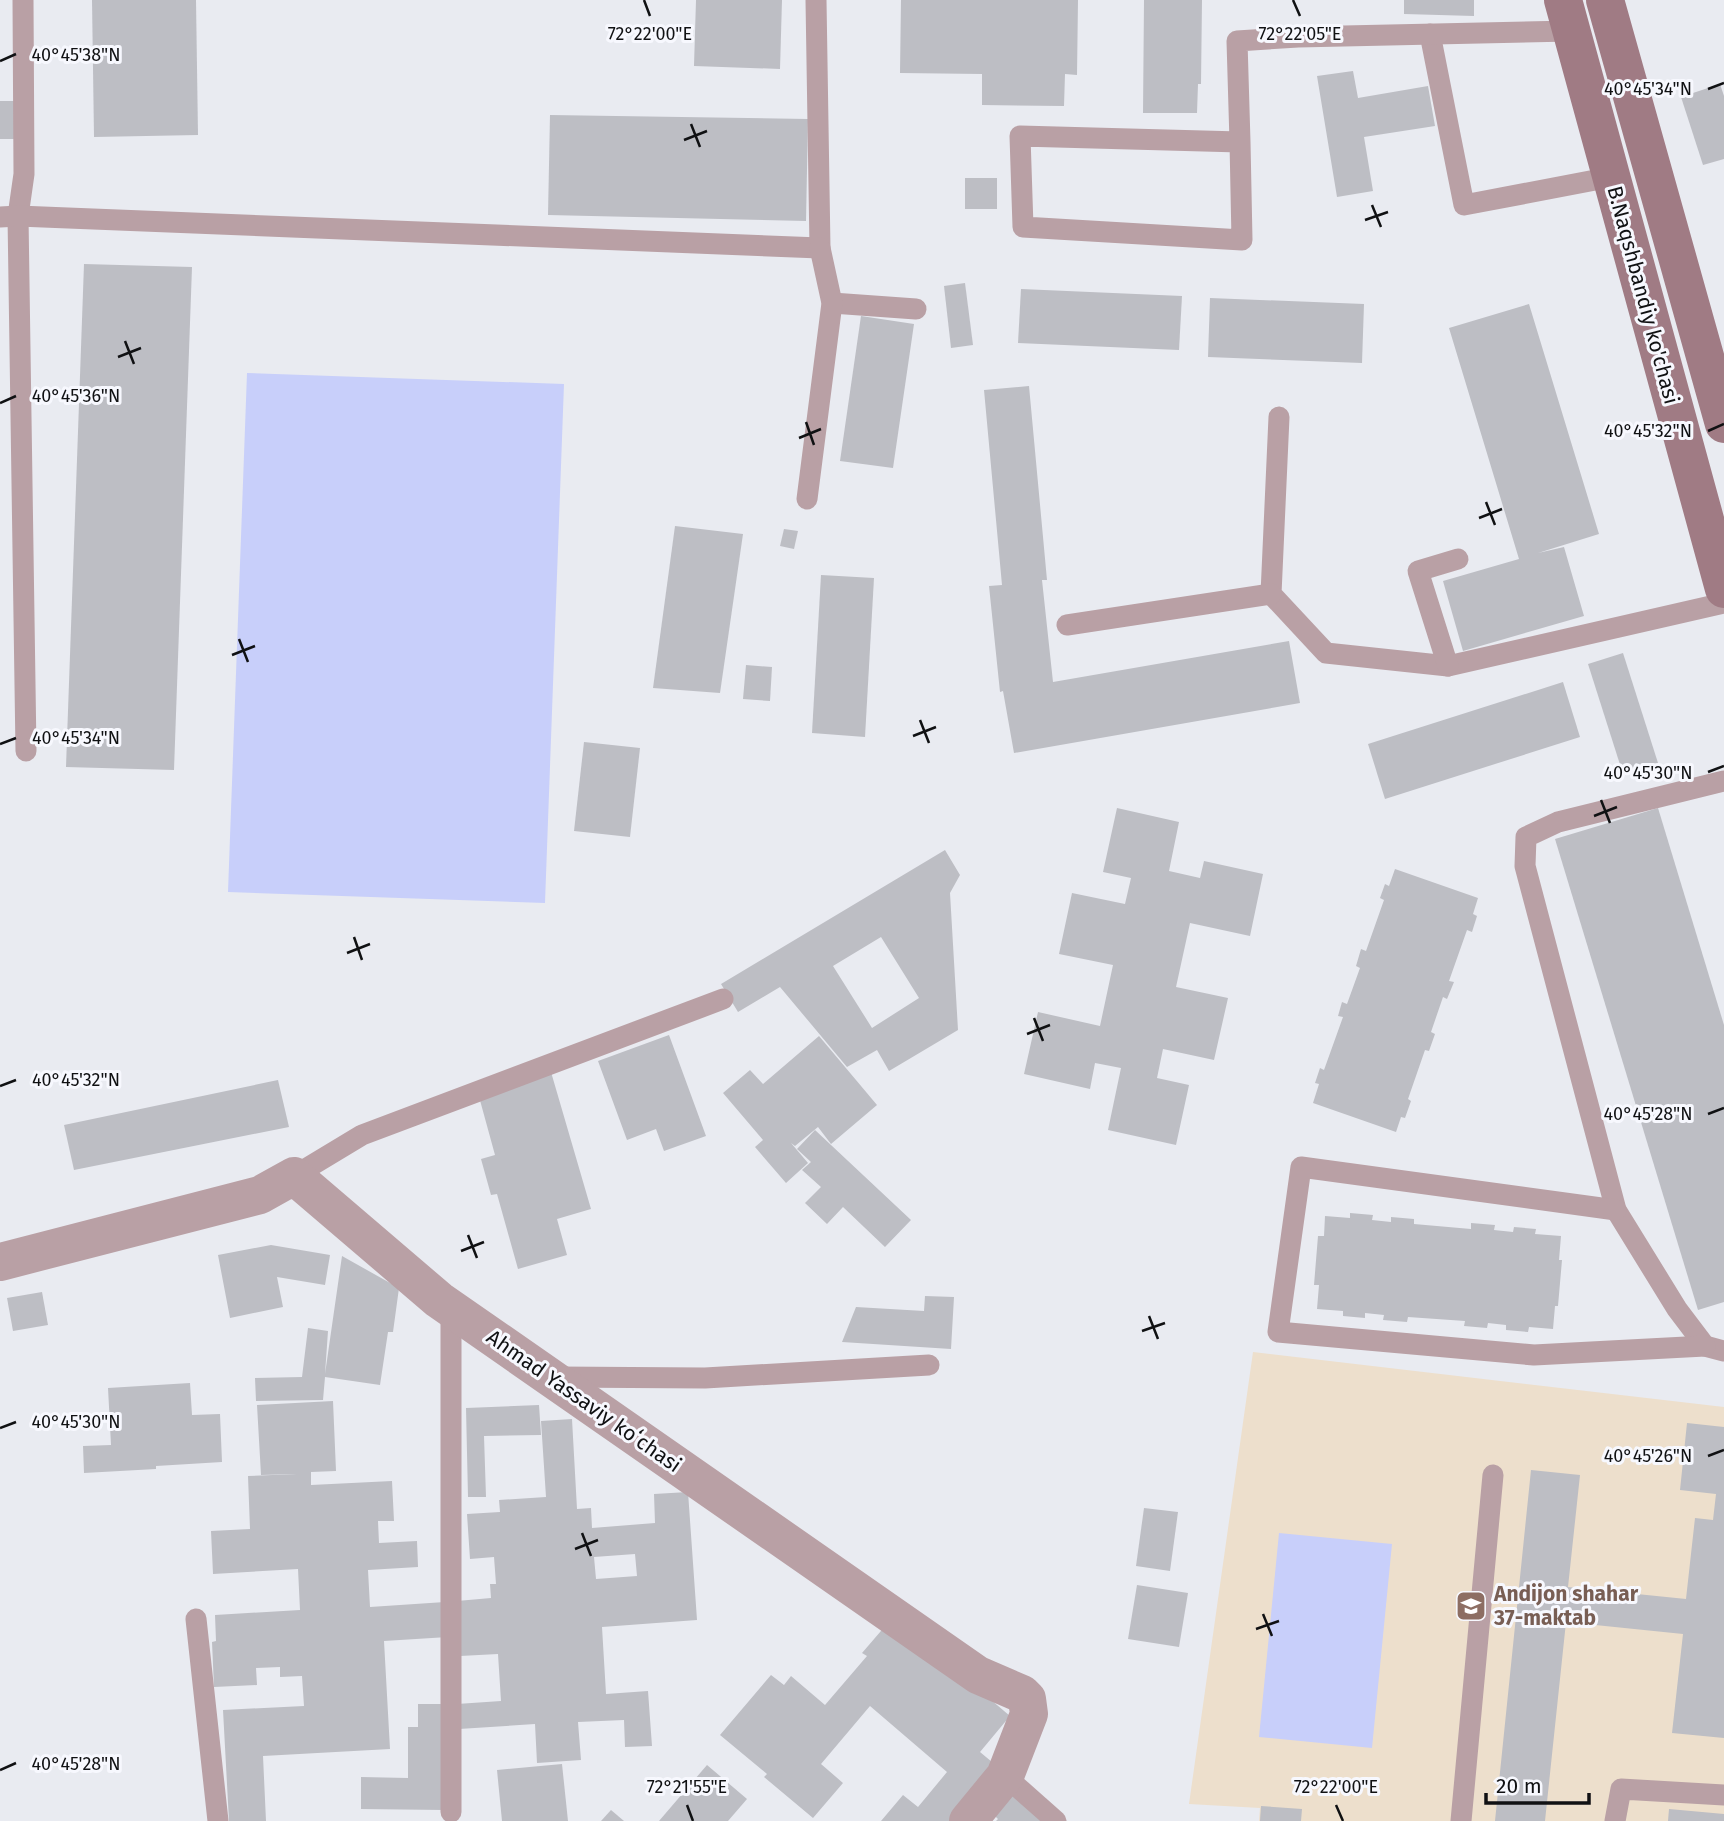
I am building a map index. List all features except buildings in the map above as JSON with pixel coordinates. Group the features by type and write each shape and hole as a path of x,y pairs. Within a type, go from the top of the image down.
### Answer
{"main road":[{"name":"B.Naqshbandiy ko'chasi","path":"1605,0 1724,424"},
{"name":"B.Naqshbandiy ko'chasi","path":"1567,16 1724,589"}],"street":[{"path":"0,1262 260,1195 294,1175"},
{"name":"Ahmad Yassaviy koʻchasi","path":"294,1175 439,1300 978,1675 1022,1694 1027,1699 1029,1714 1005,1776 968,1821"}],"lane":[{"path":"23,0 24,174 9,217 26,751"},
{"path":"807,499 832,303 820,248 816,0"},
{"path":"1240,142 1020,136 1023,227 1242,240 1240,142 1237,41 1430,34 1567,16"},
{"path":"1430,34 1464,205 1611,177"},
{"path":"9,217 820,248"},
{"path":"832,303 916,309"},
{"path":"1279,417 1271,594 1326,653 1448,666 1724,603"},
{"path":"1448,666 1418,571 1458,559"},
{"path":"1067,625 1271,594"},
{"path":"1715,1349 1677,1309 1616,1210 1525,866 1526,837 1558,822 1724,781"},
{"path":"294,1175 362,1135 723,999"},
{"path":"1616,1210 1301,1167 1278,1332 1534,1355 1715,1349"},
{"path":"451,1307 451,1812"},
{"path":"549,1377 705,1378 929,1364"},
{"path":"1461,1821 1493,1475"},
{"path":"196,1619 218,1821"},
{"path":"1005,1776 1056,1821"},
{"path":"1615,1821 1621,1788 1724,1795"}],"shaded area":[{"path":"247,373 564,384 545,903 228,892"},
{"name":"Andijon shahar 37-maktab","path":"1253,1352 1724,1407 1724,1821 1259,1821 1260,1808 1189,1804"},
{"path":"1279,1533 1392,1544 1372,1748 1259,1737"}],"place":[{"name":"Andijon shahar 37-maktab","path":"1471,1606"}]}
